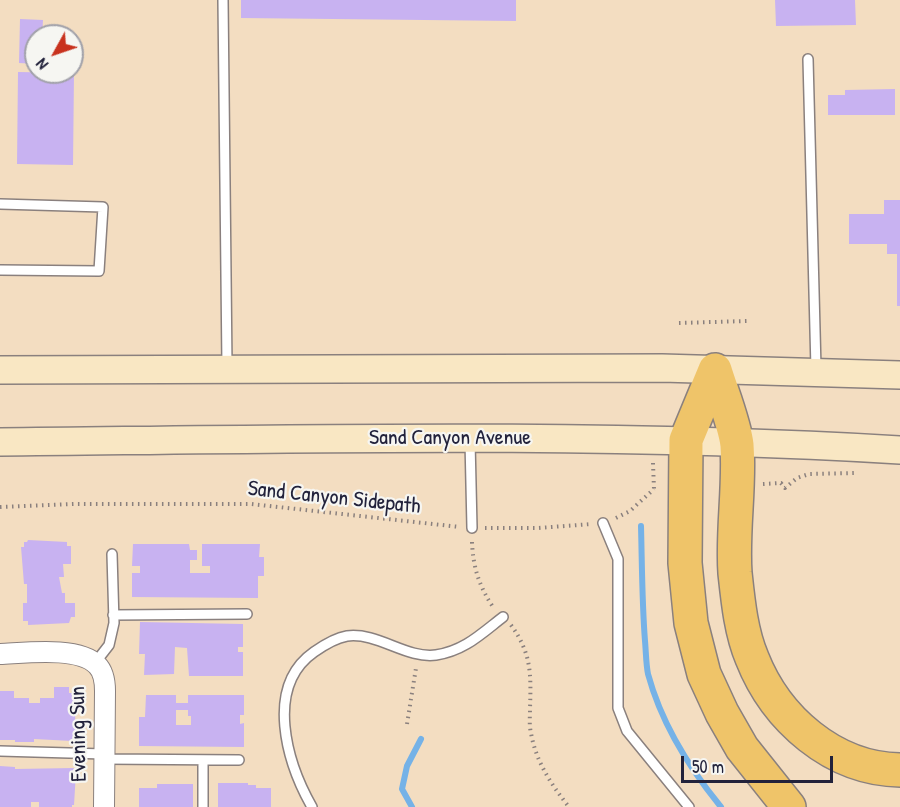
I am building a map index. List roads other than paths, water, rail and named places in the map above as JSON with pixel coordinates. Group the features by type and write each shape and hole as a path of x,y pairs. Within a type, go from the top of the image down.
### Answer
{"highway":[{"path":"715,370 686,440 685,563 691,623 704,674 727,722 742,748 789,807"},
{"path":"715,370 737,443 735,572 743,629 751,657 763,682 780,708 801,730 823,746 856,762 900,770"}],"main road":[{"path":"0,370 662,368 900,375"},
{"name":"Sand Canyon Avenue","path":"0,442 470,438 686,440 900,450"}],"street":[{"path":"0,654 68,653 95,663"},
{"name":"Evening Sun","path":"95,663 102,672 105,684 104,807"}],"lane":[{"path":"223,0 227,368"},
{"path":"808,59 816,374"},
{"path":"0,204 103,207 99,271 0,270"},
{"path":"470,438 472,528"},
{"path":"603,523 618,559 618,708 627,731 689,807"},
{"path":"95,663 109,645 113,615 112,554"},
{"path":"113,615 246,614"},
{"path":"312,807 293,767 287,737 285,709 288,687 298,669 309,656 327,643 348,636 366,637 419,653 434,655 457,650 467,645 502,616"},
{"path":"0,751 239,760"},
{"path":"203,760 203,807"}],"waterway":[{"path":"641,526 643,612 648,674 661,710 678,744 698,777 721,807"},
{"path":"412,807 402,789 407,766 421,739"}]}
